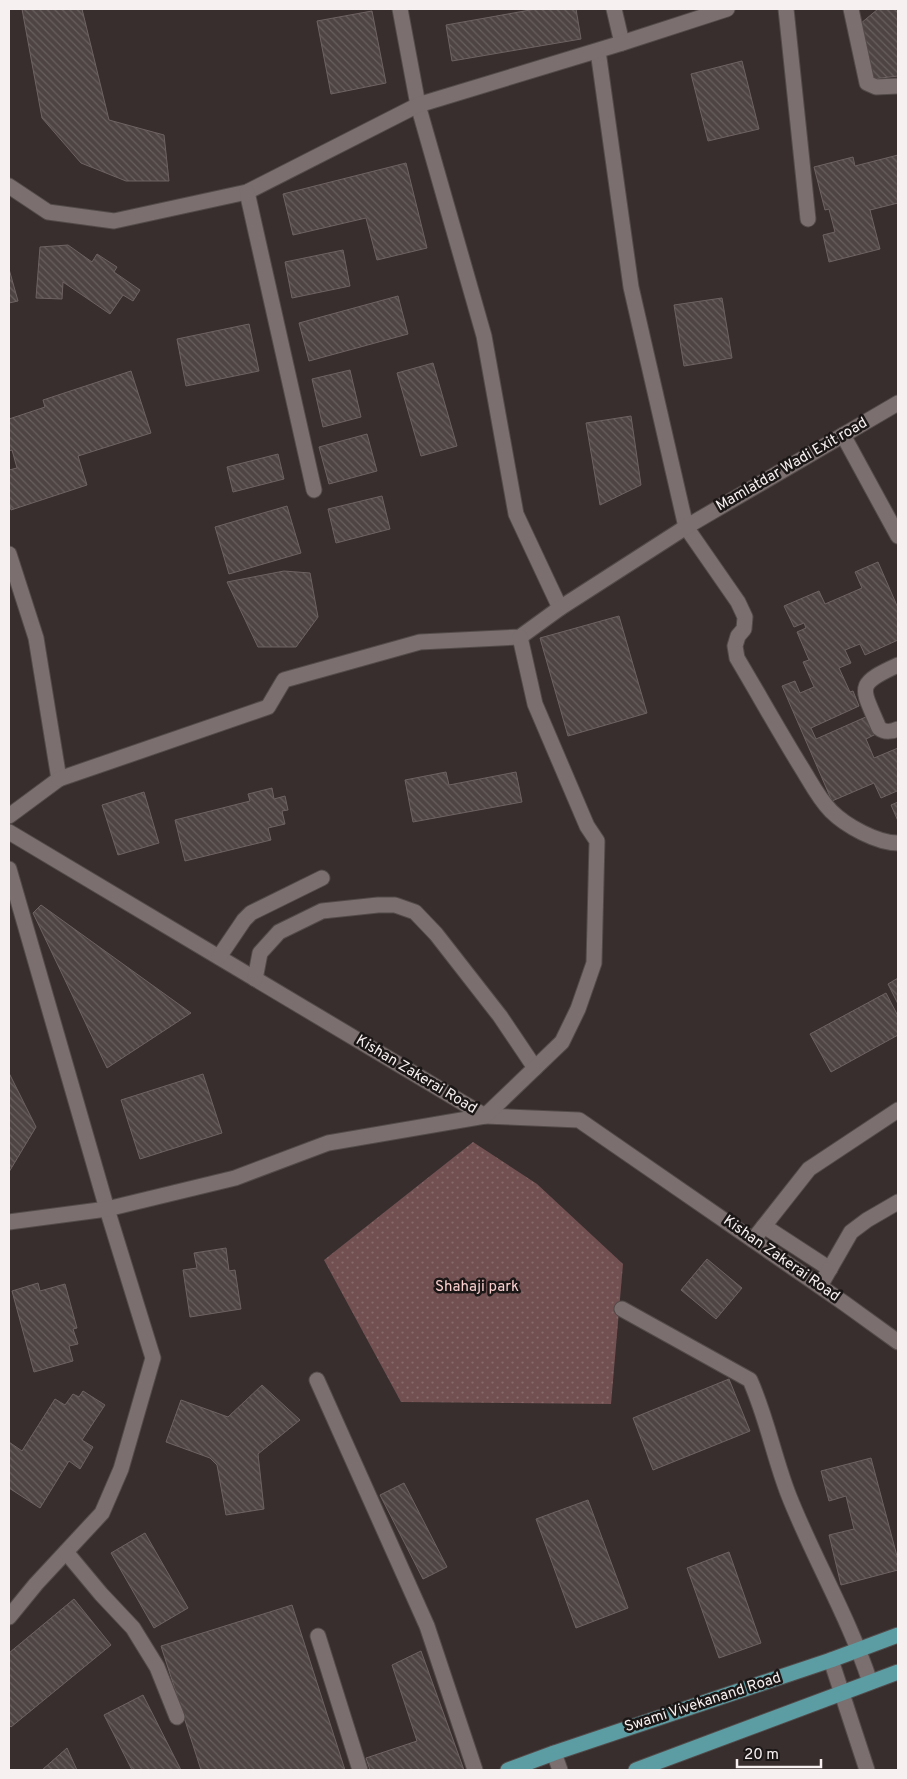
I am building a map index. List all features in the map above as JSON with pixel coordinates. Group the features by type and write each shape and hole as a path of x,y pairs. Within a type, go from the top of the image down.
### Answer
{"main road":[{"name":"Swami Vivekanand Road","path":"508,1770 860,1650 898,1635"},
{"path":"636,1770 898,1672"}],"street":[{"path":"400,9 418,105 484,336 516,514 560,608"},
{"path":"614,9 622,43"},
{"path":"9,186 48,212 114,221 247,192 418,105 727,9"},
{"path":"786,9 808,219"},
{"path":"851,9 867,83 876,87 898,86"},
{"path":"598,50 631,286 686,527 738,602 745,617 744,629 738,636 735,646 738,658 783,738 820,797 831,811 864,833 888,843 898,843"},
{"path":"247,192 314,490"},
{"name":"Mamlatdar Wadi Exit road","path":"520,637 560,608 686,527 898,403"},
{"path":"843,435 898,536"},
{"path":"9,554 36,638 59,779"},
{"path":"9,816 59,779 268,707 284,680 420,642 520,637 535,704 587,826 597,841 594,963 578,1009 562,1042 485,1116 328,1143 235,1178 107,1209 9,1222"},
{"path":"898,665 874,676 868,681 865,695 879,728 889,732 898,729"},
{"name":"Kishan Zakerai Road","path":"9,832 485,1116 580,1120 898,1342"},
{"path":"9,868 152,1358 120,1469 102,1514 36,1584 9,1617"},
{"path":"218,957 250,913 322,878"},
{"path":"255,979 260,953 279,932 322,910 395,904 415,912 436,934 500,1016 535,1068"},
{"path":"753,1240 809,1169 898,1110"},
{"path":"820,1286 851,1232 867,1220 898,1202"},
{"path":"764,1226 830,1269"},
{"path":"622,1309 750,1380 759,1400 789,1496 860,1650 870,1682"},
{"path":"317,1380 427,1626 475,1770"},
{"path":"66,1552 100,1594 133,1628 157,1667 177,1717"},
{"path":"318,1636 360,1770"},
{"path":"831,1660 867,1770"},
{"path":"554,1753 560,1770"}],"green space":[{"name":"Shahaji park","path":"473,1142 537,1184 623,1264 611,1404 401,1402 324,1260"}],"building":[{"path":"22,9 82,9 109,120 164,135 169,181 126,181 81,163 42,118"},
{"path":"536,9 576,9 581,39 452,61 446,25"},
{"path":"878,9 898,9 898,76 873,79 860,24"},
{"path":"372,11 386,83 331,94 317,21"},
{"path":"742,61 759,129 708,141 691,74"},
{"path":"898,155 898,203 870,210 880,249 829,262 823,235 835,232 829,209 825,210 814,167 853,157 855,166"},
{"path":"406,163 427,248 377,260 366,218 293,235 283,194"},
{"path":"68,245 92,262 97,254 117,267 114,272 140,290 133,301 123,295 110,314 63,282 62,299 36,298 40,247"},
{"path":"343,250 350,286 292,298 285,262"},
{"path":"9,269 18,301 9,303"},
{"path":"398,296 408,334 309,361 299,323"},
{"path":"722,298 732,358 684,366 674,305"},
{"path":"249,324 259,371 186,386 177,339"},
{"path":"433,363 457,446 421,456 397,373"},
{"path":"350,370 361,417 323,427 312,379"},
{"path":"131,371 151,433 78,456 87,485 11,510 9,503 9,470 17,468 12,450 9,451 9,419 45,407 43,400"},
{"path":"631,416 641,485 600,505 586,423"},
{"path":"367,434 377,471 329,484 319,447"},
{"path":"278,454 284,479 233,492 227,467"},
{"path":"382,496 390,529 336,543 328,509"},
{"path":"287,506 301,553 229,574 215,527"},
{"path":"878,562 898,608 898,640 865,655 860,644 845,650 851,663 839,668 850,692 853,691 859,706 811,728 816,739 868,716 876,734 866,739 874,758 898,748 898,793 897,791 881,798 874,783 832,801 782,686 795,681 800,693 814,687 803,662 809,660 797,632 806,628 804,623 794,627 784,606 819,591 825,604 862,588 855,572"},
{"path":"284,571 310,573 318,617 296,647 258,647 227,582"},
{"path":"619,616 647,713 568,736 540,638"},
{"path":"446,772 449,785 516,772 522,802 413,822 405,780"},
{"path":"272,788 274,799 285,796 288,810 282,811 285,824 268,828 271,840 185,861 175,820 250,801 248,794"},
{"path":"144,792 159,843 118,855 102,805"},
{"path":"898,802 898,821 891,805"},
{"path":"41,905 191,1013 107,1068 33,913"},
{"path":"898,978 898,1004 888,984"},
{"path":"886,993 898,1016 898,1035 831,1072 810,1034"},
{"path":"9,1073 36,1127 9,1172"},
{"path":"203,1074 222,1133 140,1159 121,1100"},
{"path":"226,1248 229,1271 235,1270 241,1309 190,1317 183,1270 197,1268 194,1253"},
{"path":"707,1259 742,1288 716,1319 681,1290"},
{"path":"38,1283 40,1291 65,1284 77,1328 73,1329 78,1344 69,1346 73,1361 34,1372 12,1291"},
{"path":"729,1379 750,1431 653,1470 633,1418"},
{"path":"262,1385 300,1420 258,1454 264,1509 226,1515 217,1465 210,1458 166,1442 181,1400 228,1417"},
{"path":"83,1391 105,1405 82,1440 93,1447 80,1469 69,1461 40,1508 9,1488 9,1442 22,1451 55,1399 65,1405 73,1394 79,1397"},
{"path":"871,1458 898,1560 898,1570 841,1585 829,1535 854,1529 846,1496 829,1501 821,1471"},
{"path":"404,1483 447,1567 423,1579 380,1495"},
{"path":"588,1500 628,1608 576,1628 536,1519"},
{"path":"145,1533 188,1608 154,1628 111,1553"},
{"path":"729,1552 761,1643 719,1658 687,1568"},
{"path":"74,1599 111,1645 11,1727 9,1725 9,1653"},
{"path":"292,1605 345,1770 201,1770 161,1646"},
{"path":"421,1651 464,1770 370,1770 366,1758 417,1741 392,1665"},
{"path":"143,1695 181,1770 132,1770 104,1715"},
{"path":"67,1748 77,1770 42,1770"}]}
